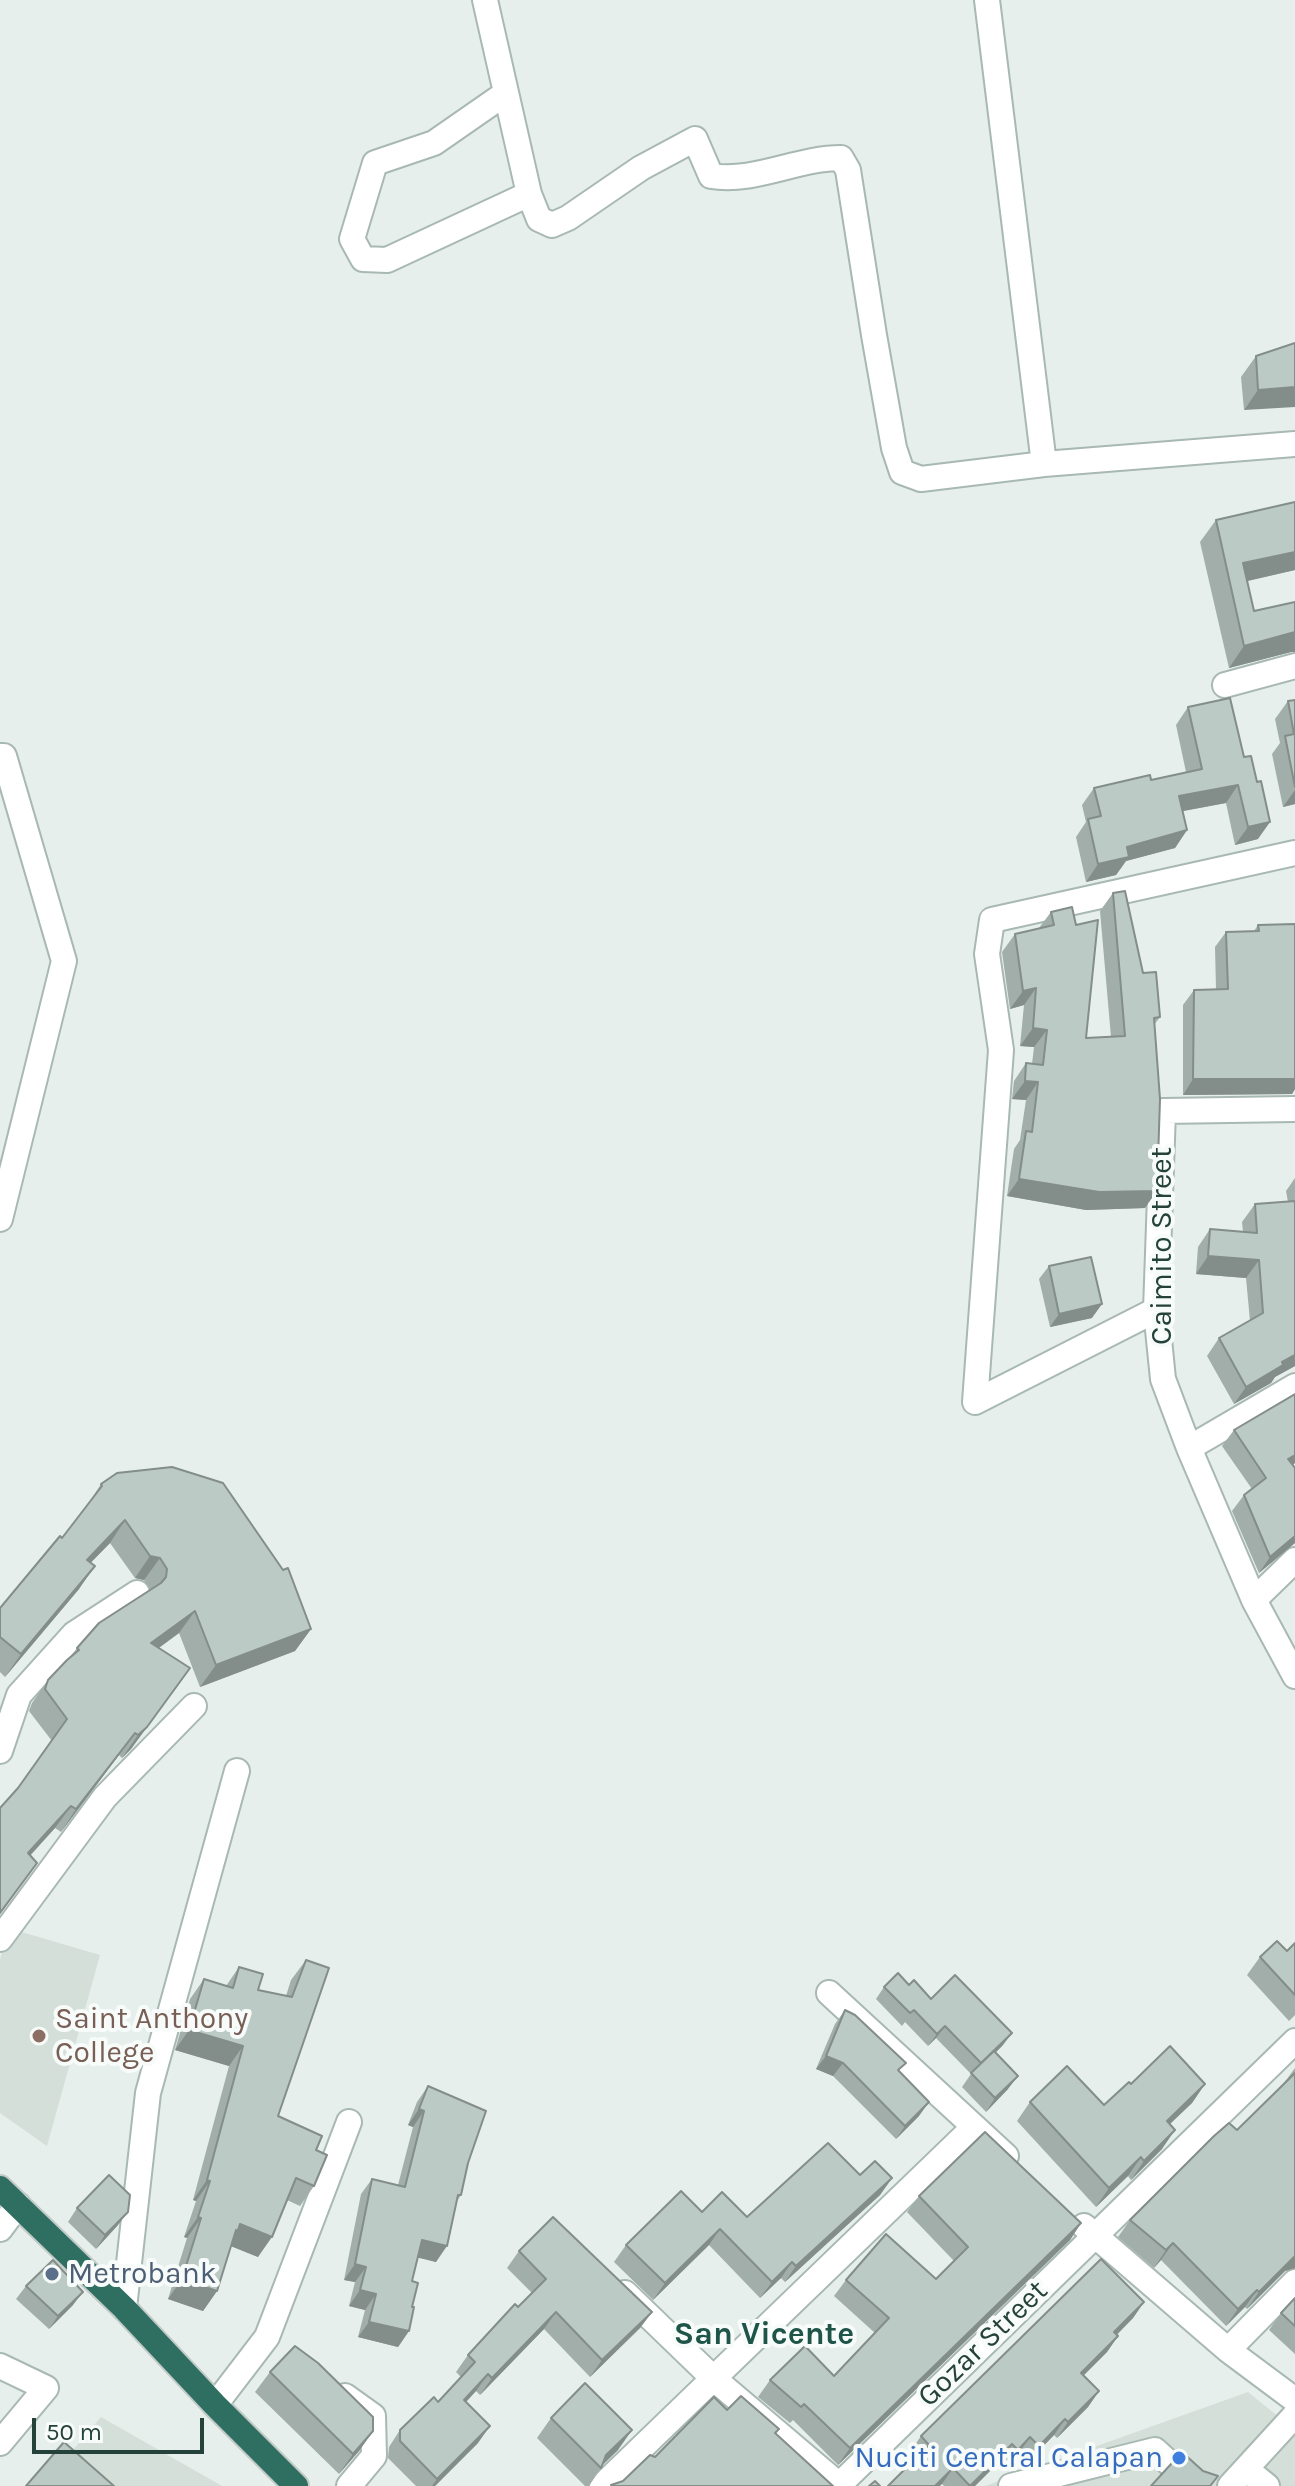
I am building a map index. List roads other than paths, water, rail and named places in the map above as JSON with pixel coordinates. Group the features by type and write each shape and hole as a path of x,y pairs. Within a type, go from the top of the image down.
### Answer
{"highway":[{"path":"0,2188 124,2308 296,2486"}],"street":[{"path":"485,0 529,194 539,219 552,225 568,218 641,168 695,139 711,176 733,179 823,158 841,158 848,170 894,448 902,472 921,479 1044,464 1295,444"},
{"path":"987,0 1044,464"},
{"path":"506,93 434,143 375,163 352,239 363,259 387,260 529,194"},
{"path":"1225,685 1295,666"},
{"path":"0,756 4,756 64,961 0,1219"},
{"path":"1156,1310 975,1402 1001,1050 987,954 992,920 1295,853"},
{"name":"Caimito Street","path":"1295,1109 1163,1111 1156,1310 1163,1379 1189,1448 1254,1600 1295,1676"},
{"path":"1189,1448 1295,1386"},
{"path":"1254,1600 1295,1560"},
{"path":"0,1751 19,1695 74,1634 137,1593"},
{"path":"0,1939 105,1797 194,1706"},
{"path":"124,2308 148,2093 237,1771"},
{"path":"829,1993 1028,2176"},
{"name":"Gozar Street","path":"839,2485 1295,2041"},
{"path":"215,2405 267,2337 349,2122"},
{"path":"602,2486 974,2127"},
{"path":"0,2229 18,2205"},
{"path":"1061,2206 1228,2350 1295,2400"},
{"path":"606,2275 713,2378 839,2485"},
{"path":"1228,2350 1295,2282"},
{"path":"267,2337 290,2355"},
{"path":"0,2366 46,2388 0,2443"},
{"path":"326,2381 373,2416 374,2456 349,2486"},
{"path":"1267,2486 1238,2477 1295,2415"},
{"path":"1011,2486 1088,2475 1155,2450 1194,2486"}],"place":[{"name":"Saint Anthony College","path":"39,2036"},
{"name":"Metrobank","path":"52,2274"},
{"name":"Nuciti Central Calapan","path":"1179,2458"}],"district":[{"name":"San Vicente","path":"764,2335"}]}
